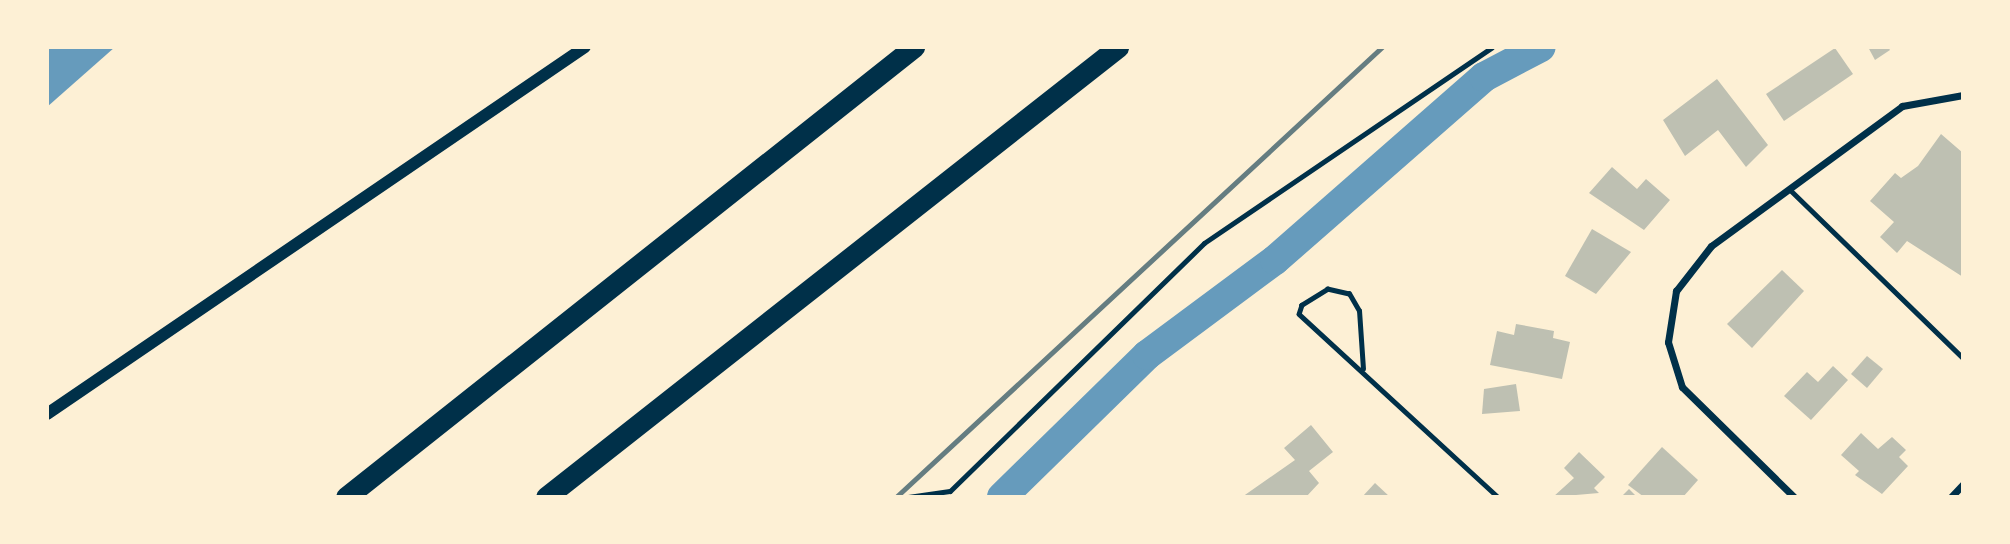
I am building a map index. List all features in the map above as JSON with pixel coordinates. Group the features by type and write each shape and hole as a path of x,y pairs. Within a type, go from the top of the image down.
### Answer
{"highway":[{"path":"346,497 914,47"},
{"path":"546,497 1118,47"}],"street":[{"path":"47,414 585,47"},
{"path":"1794,497 1703,412 1682,387 1668,342 1668,316 1688,274 1711,246 1902,106 1963,95"},
{"path":"1951,497 1963,484"}],"lane":[{"path":"908,497 950,491 1204,243 1492,47"},
{"path":"1789,188 1963,358"}],"path":[{"path":"1363,369 1359,311 1349,294 1328,289 1302,305 1299,314 1363,369 1498,497"}],"water":[{"path":"47,47 115,47 47,107"}],"building":[{"path":"1868,47 1888,47 1890,50 1875,60"},
{"path":"1835,48 1853,74 1784,121 1766,94"},
{"path":"1717,79 1768,145 1746,167 1718,130 1685,156 1663,120"},
{"path":"1941,134 1963,153 1963,277 1907,241 1897,253 1880,237 1894,222 1870,201 1895,173 1901,178 1918,166"},
{"path":"1612,167 1637,189 1646,179 1670,200 1644,230 1589,193"},
{"path":"1592,229 1631,252 1596,294 1565,276"},
{"path":"1782,270 1804,291 1752,348 1727,324"},
{"path":"1516,324 1554,331 1553,338 1570,342 1562,379 1490,365 1497,331 1514,335"},
{"path":"1867,356 1883,369 1867,388 1851,374"},
{"path":"1833,366 1848,380 1811,420 1784,396 1807,372 1818,382"},
{"path":"1516,384 1520,411 1482,414 1484,389"},
{"path":"1311,425 1333,452 1309,471 1319,483 1306,497 1242,497 1295,460 1284,448"},
{"path":"1861,433 1878,449 1892,437 1906,450 1899,457 1908,466 1882,494 1855,475 1859,471 1841,455"},
{"path":"1662,447 1698,480 1683,497 1644,497 1628,485"},
{"path":"1579,452 1605,477 1594,488 1599,493 1553,497 1574,478 1564,468"},
{"path":"1375,483 1390,497 1362,497"},
{"path":"1629,489 1637,497 1621,497"}],"waterway":[{"path":"1002,497 1147,355 1275,260 1484,77 1541,47"}],"railway":[{"path":"896,497 1382,47"}]}
